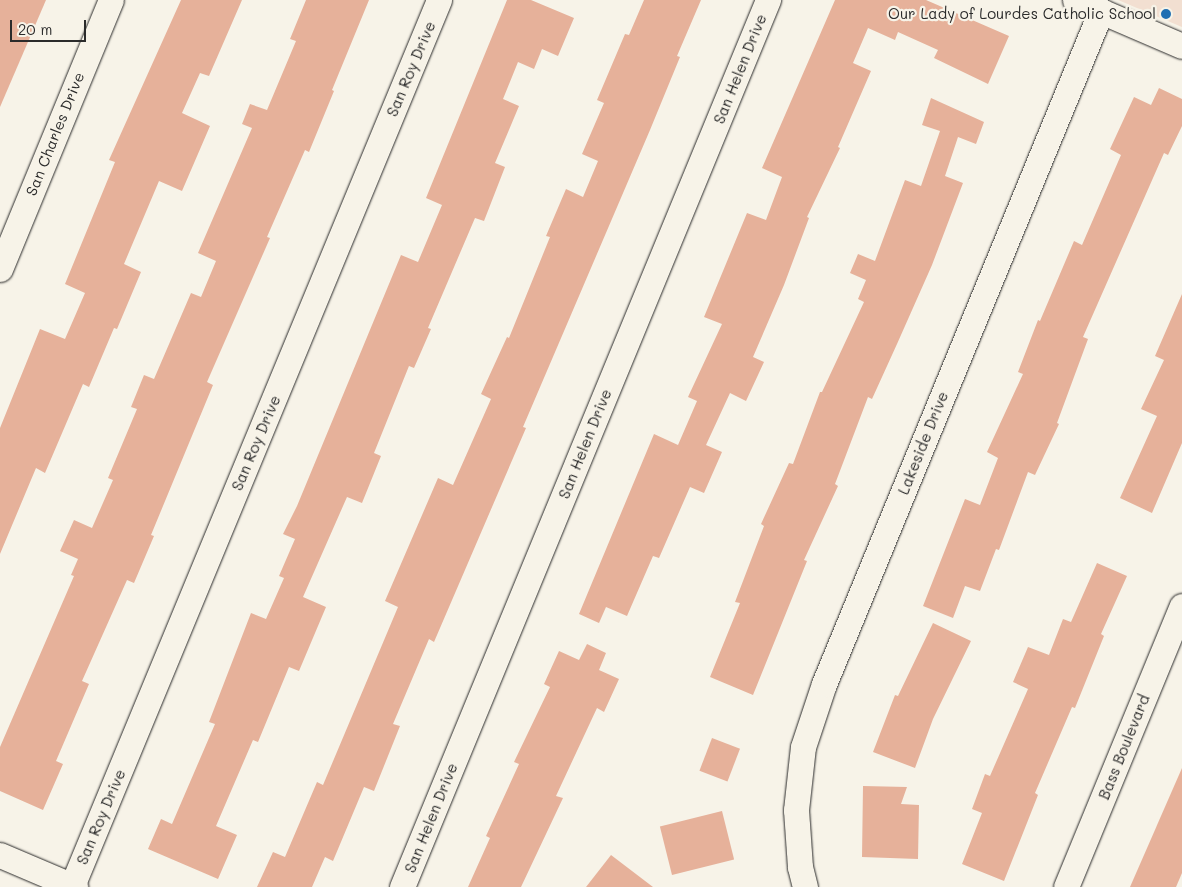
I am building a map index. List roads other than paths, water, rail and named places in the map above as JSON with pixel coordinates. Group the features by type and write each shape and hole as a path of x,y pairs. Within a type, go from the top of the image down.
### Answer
{"street":[{"name":"San Charles Drive","path":"0,268 110,0"},
{"name":"San Roy Drive","path":"73,886 439,0"},
{"name":"San Helen Drive","path":"402,887 768,0"},
{"path":"1075,0 1182,46"},
{"name":"Lakeside Drive","path":"805,887 800,867 796,810 803,747 824,684 1101,11"},
{"name":"Bass Boulevard","path":"1066,887 1182,606"},
{"path":"0,855 73,886"}],"place":[{"name":"Our Lady of Lourdes Catholic School","path":"1166,14"}]}
